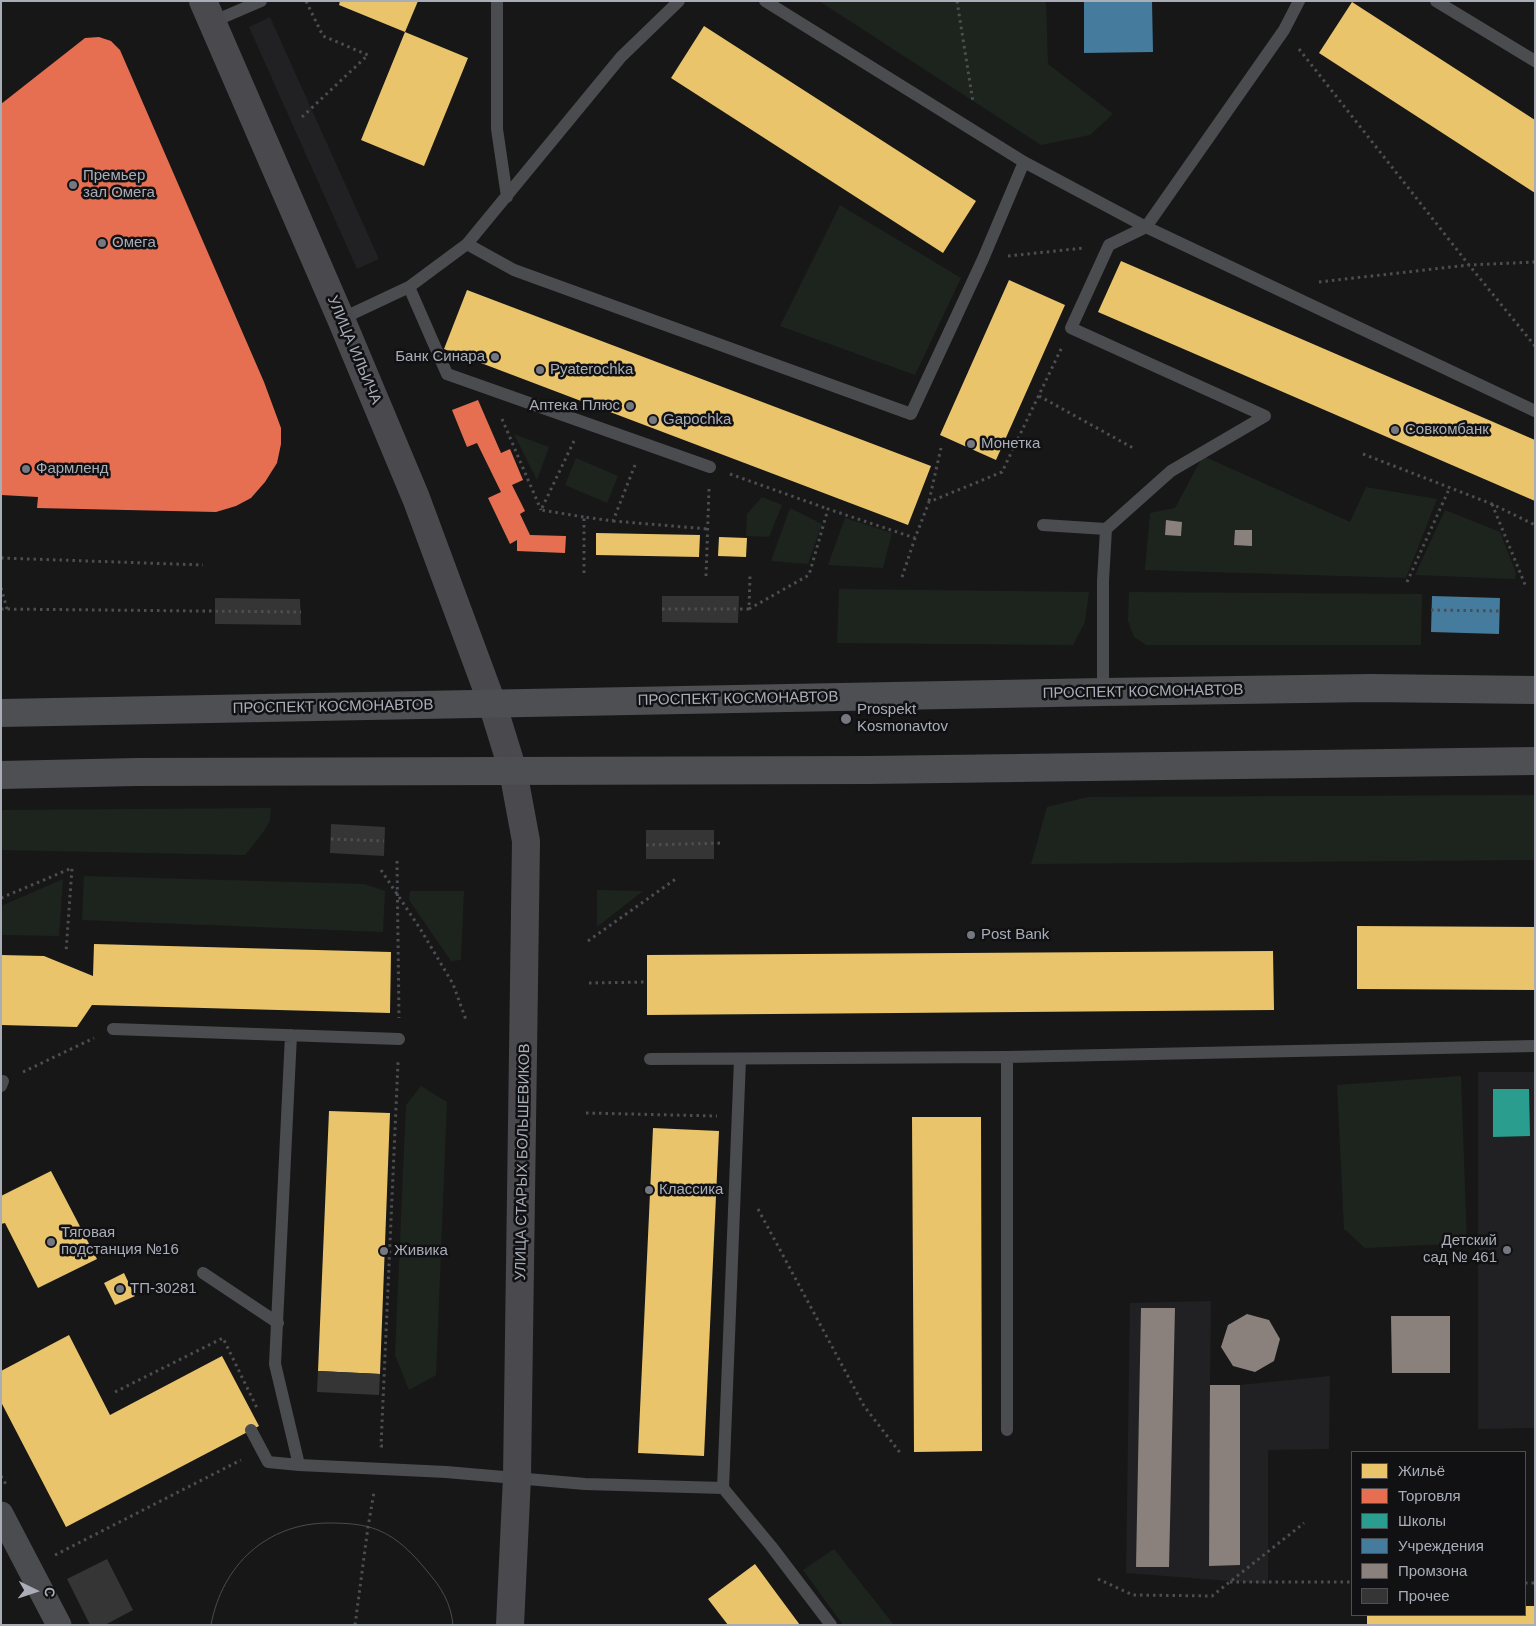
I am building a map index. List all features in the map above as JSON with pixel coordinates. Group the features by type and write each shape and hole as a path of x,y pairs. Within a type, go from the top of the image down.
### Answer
{"main road":[{"name":"УЛИЦА ИЛЬИЧА","path":"207,12 341,319 416,498 492,703"},
{"name":"ПРОСПЕКТ КОСМОНАВТОВ","path":"1,714 1103,692 1371,688 1535,690"},
{"name":"УЛИЦА СТАРЫХ БОЛЬШЕВИКОВ","path":"492,703 513,771 526,841 518,1478 510,1625"},
{"path":"1,775 136,772 869,770 1535,760"}],"street":[{"path":"1,1514 59,1625"}],"lane":[{"path":"207,12 261,1"},
{"path":"496,1 497,129 507,197"},
{"path":"341,319 409,287 467,244 621,57 679,1"},
{"path":"765,1 1024,162 1146,226 1535,411"},
{"path":"1103,692 1103,581 1106,529 1171,471 1266,416 1071,328 1109,245 1146,226 1284,30 1299,1"},
{"path":"1436,1 1535,60"},
{"path":"467,244 514,270 911,414 1024,162"},
{"path":"409,287 447,374 710,467"},
{"path":"1043,525 1106,529"},
{"path":"113,1029 399,1039"},
{"path":"291,1036 275,1364 299,1465"},
{"path":"650,1059 1007,1057 1535,1046"},
{"path":"1007,1057 1007,1430"},
{"path":"740,1059 723,1488 771,1546 831,1625"},
{"path":"203,1273 278,1323"},
{"path":"251,1430 268,1462 378,1470 446,1472 585,1484 723,1488"}],"path":[{"path":"302,117 368,55 323,36 306,1"},
{"path":"957,1 977,133"},
{"path":"1284,30 1469,266 1535,346"},
{"path":"982,259 1109,245"},
{"path":"1274,287 1469,266 1535,262"},
{"path":"929,502 1002,472 1071,328"},
{"path":"490,390 541,510"},
{"path":"1038,396 1135,449"},
{"path":"541,510 583,422"},
{"path":"613,521 644,444"},
{"path":"902,577 929,502 941,448"},
{"path":"1362,454 1492,504 1535,525"},
{"path":"706,576 710,467 915,538"},
{"path":"1407,582 1450,487"},
{"path":"1492,504 1526,587"},
{"path":"662,609 749,609 809,575 828,509"},
{"path":"541,510 613,521 708,529"},
{"path":"584,517 584,572"},
{"path":"1,558 203,565"},
{"path":"749,609 750,575"},
{"path":"1,588 7,609"},
{"path":"1,608 300,612"},
{"path":"1431,610 1500,611"},
{"path":"330,840 384,841"},
{"path":"646,845 724,843"},
{"path":"355,1625 368,1528 382,1446 399,1039 397,861"},
{"path":"1,898 72,868 66,952"},
{"path":"381,870 398,894 453,984 466,1020"},
{"path":"588,941 677,878"},
{"path":"589,983 647,982"},
{"path":"2,1084 113,1029"},
{"path":"586,1113 720,1116"},
{"path":"736,1168 864,1406 900,1454"},
{"path":"115,1392 223,1338 258,1409"},
{"path":"372,1445 382,1446 391,1450"},
{"path":"30,1568 262,1450"},
{"path":"1098,1578 1133,1595 1212,1596 1304,1523"},
{"path":"1230,1582 1351,1582"}],"shaded area":[{"path":"819,1 1046,1 1048,64 1113,114 1090,135 1041,145"},
{"path":"270,17 379,259 357,269 249,27"},
{"path":"840,205 961,278 915,375 780,326"},
{"path":"514,434 549,447 537,480"},
{"path":"1203,456 1350,522 1366,487 1437,499 1406,578 1145,570 1150,513 1175,508"},
{"path":"576,458 618,476 607,503 565,485"},
{"path":"762,497 782,505 769,537 746,536 747,514"},
{"path":"790,508 822,524 808,564 771,561"},
{"path":"1445,510 1500,532 1516,573 1515,579 1415,575"},
{"path":"845,518 892,533 883,568 828,565"},
{"path":"839,589 1089,592 1085,622 1073,645 837,643"},
{"path":"1129,592 1422,594 1421,645 1146,645 1134,637 1128,621"},
{"path":"1535,795 1535,860 1031,864 1047,807 1088,797"},
{"path":"271,808 270,821 245,855 1,850 1,810"},
{"path":"84,876 364,884 385,891 383,932 82,920"},
{"path":"63,879 59,936 1,935 1,906"},
{"path":"597,890 643,891 597,927"},
{"path":"410,891 464,891 461,960 451,961 409,900"},
{"name":"Детский сад № 461","path":"1478,1072 1535,1072 1535,1428 1478,1429"},
{"path":"1461,1076 1467,1243 1365,1248 1344,1229 1337,1085"},
{"path":"421,1086 447,1102 436,1375 409,1390 395,1355 406,1105"},
{"path":"1211,1301 1210,1385 1240,1385 1330,1376 1329,1449 1268,1450 1268,1584 1126,1573 1130,1303"},
{"path":"834,1549 894,1625 843,1625 803,1570"}],"building: Жильё":[{"path":"340,1 418,1 405,32 339,5"},
{"path":"1352,2 1535,120 1535,193 1319,53"},
{"path":"704,26 976,201 943,253 671,78"},
{"path":"405,32 468,58 424,166 361,140"},
{"path":"1121,261 1535,440 1535,501 1098,312"},
{"path":"1009,280 1065,305 996,460 940,435"},
{"path":"467,290 931,466 908,525 444,349"},
{"path":"596,533 700,535 699,557 596,555"},
{"path":"719,537 747,538 746,557 718,556"},
{"path":"1357,926 1535,927 1535,990 1357,989"},
{"path":"94,944 391,952 390,1013 92,1005 77,1027 1,1025 1,955 44,956 93,976"},
{"path":"1273,951 1274,1010 647,1015 647,955"},
{"path":"329,1111 390,1113 380,1374 318,1371"},
{"path":"912,1117 981,1117 982,1451 914,1452"},
{"path":"653,1128 719,1131 704,1456 638,1453"},
{"name":"Тяговая подстанция №16","path":"51,1171 97,1259 38,1288 5,1223 1,1224 1,1196"},
{"name":"ТП-30281","path":"124,1273 135,1296 115,1305 104,1283"},
{"path":"69,1335 110,1415 222,1356 259,1426 66,1527 1,1402 1,1371"},
{"path":"755,1564 800,1625 728,1625 708,1599"},
{"path":"1526,1606 1535,1606 1535,1625 1367,1625 1367,1616 1526,1616"}],"building: Торговля":[{"name":"Омега","path":"99,37 111,41 120,50 264,382 281,428 281,444 277,463 265,482 251,498 236,506 216,512 37,508 38,497 1,495 1,104 85,38"},
{"path":"478,400 501,453 510,449 523,480 512,485 525,511 520,514 530,535 566,536 565,553 517,551 517,540 510,544 488,498 501,492 477,443 467,447 452,410"}],"building: Школы":[{"path":"1493,1089 1529,1089 1530,1136 1493,1137"}],"building: Учреждения":[{"path":"1084,1 1152,1 1153,52 1084,53"},
{"path":"1432,596 1500,598 1499,634 1431,632"}],"building: Промзона":[{"path":"1166,520 1182,522 1181,536 1165,535"},
{"path":"1235,530 1252,530 1252,546 1234,545"},
{"path":"1141,1308 1175,1308 1169,1567 1136,1567"},
{"path":"1247,1314 1269,1320 1280,1339 1274,1361 1255,1372 1233,1366 1221,1347 1228,1325"},
{"path":"1391,1316 1450,1316 1450,1373 1392,1373"},
{"path":"1210,1385 1240,1385 1240,1565 1209,1566"}],"building: Прочее":[{"path":"662,596 739,596 738,623 662,622"},
{"path":"215,598 300,599 301,625 215,624"},
{"path":"331,824 385,827 384,856 330,853"},
{"path":"646,830 714,830 714,859 646,859"},
{"path":"318,1371 380,1374 379,1395 317,1392"},
{"path":"107,1559 133,1610 105,1625 90,1625 67,1579"}],"tram line":[{"path":"211,1625 225,1584 237,1566 251,1552 267,1539 286,1530 307,1525 329,1523 366,1526 385,1533 399,1542 417,1559 441,1589 448,1602 453,1625"}],"place":[{"name":"Премьер зал Омега","path":"73,185"},
{"name":"Омега","path":"102,243"},
{"name":"Банк Синара","path":"495,357"},
{"name":"Pyaterochka","path":"540,370"},
{"name":"Аптека Плюс","path":"630,406"},
{"name":"Gapochka","path":"653,420"},
{"name":"Совкомбанк","path":"1395,430"},
{"name":"Монетка","path":"971,444"},
{"name":"Фармленд","path":"26,469"},
{"name":"Prospekt Kosmonavtov","path":"846,719"},
{"name":"Post Bank","path":"971,935"},
{"name":"Классика","path":"649,1190"},
{"name":"Тяговая подстанция №16","path":"51,1242"},
{"name":"Детский сад № 461","path":"1507,1250"},
{"name":"Живика","path":"384,1251"},
{"name":"ТП-30281","path":"120,1289"}]}
